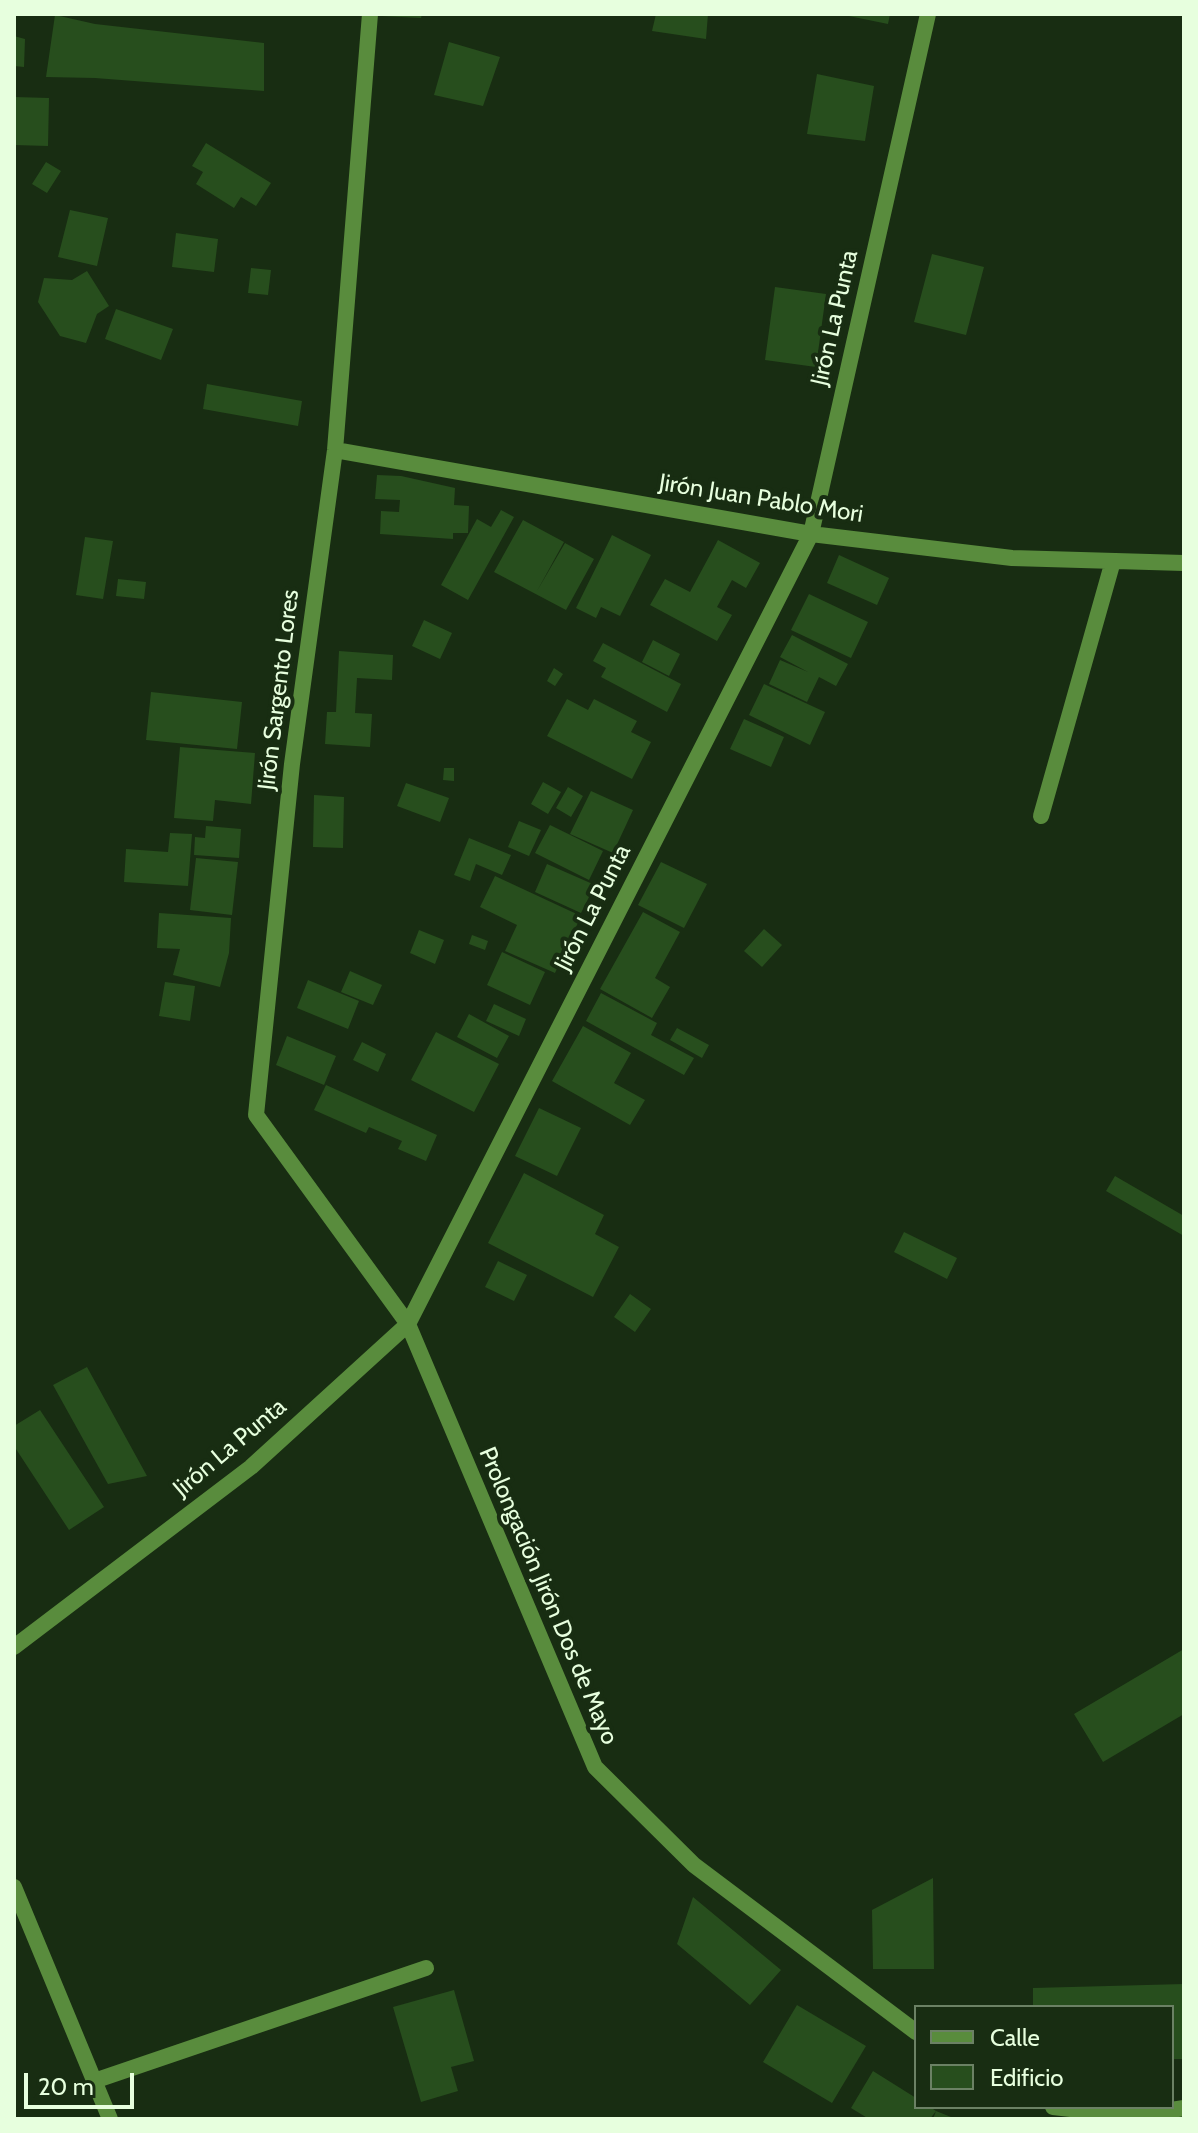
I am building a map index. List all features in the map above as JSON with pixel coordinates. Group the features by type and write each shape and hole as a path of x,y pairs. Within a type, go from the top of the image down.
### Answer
{"street":[{"name":"Jirón Sargento Lores","path":"370,14 335,450 292,764 256,1115 408,1324"},
{"name":"Jirón La Punta","path":"14,1647 251,1467 408,1324 811,534 928,14"},
{"name":"Jirón Juan Pablo Mori","path":"335,450 811,534 1012,558 1184,563"},
{"path":"1041,816 1113,561"},
{"name":"Prolongación Jirón Dos de Mayo","path":"408,1324 595,1767 694,1865 914,2030"},
{"path":"14,1887 110,2119"},
{"path":"94,2081 426,1968"},
{"path":"1058,2112 1133,2116 1184,2108"}],"building":[{"path":"382,14 422,14 421,18"},
{"path":"656,14 708,14 706,39 652,31"},
{"path":"839,14 890,14 888,24"},
{"path":"55,15 95,24 264,43 264,91 46,77"},
{"path":"14,36 25,39 24,67 14,66"},
{"path":"449,42 500,57 483,106 434,95"},
{"path":"817,74 874,86 865,141 807,134"},
{"path":"14,97 49,98 48,146 14,145"},
{"path":"206,143 271,183 256,206 241,197 234,208 196,184 203,172 192,166"},
{"path":"46,162 61,171 47,193 32,184"},
{"path":"70,210 108,218 97,266 58,257"},
{"path":"176,233 218,239 214,272 172,267"},
{"path":"932,254 984,267 966,335 914,322"},
{"path":"251,268 271,270 268,295 248,293"},
{"path":"87,271 109,306 97,314 86,343 60,336 38,302 44,278 72,280"},
{"path":"775,287 826,294 816,367 765,360"},
{"path":"116,309 173,329 161,360 105,339"},
{"path":"207,384 302,401 298,426 203,409"},
{"path":"377,475 401,476 455,488 454,505 469,506 468,533 453,533 453,539 380,534 381,511 399,512 400,500 375,499"},
{"path":"501,510 514,517 468,600 441,585 477,519 491,527"},
{"path":"523,520 564,542 537,591 565,543 594,559 566,610 494,572"},
{"path":"612,535 651,555 620,616 601,607 596,618 576,608"},
{"path":"85,537 113,541 103,599 76,595"},
{"path":"718,540 760,563 746,588 732,580 717,607 732,615 717,641 650,605 665,579 690,592"},
{"path":"839,555 889,578 877,605 827,583"},
{"path":"118,579 146,582 144,599 116,596"},
{"path":"809,594 868,622 851,658 791,630"},
{"path":"424,620 452,633 440,659 412,646"},
{"path":"792,635 848,664 836,686 819,677 807,702 769,684 780,660 808,672 780,657"},
{"path":"653,640 680,654 669,676 642,662"},
{"path":"603,643 681,684 667,712 601,677 606,668 593,661"},
{"path":"339,651 393,655 392,680 357,678 355,713 372,714 370,747 325,744 327,712 336,712"},
{"path":"554,668 563,674 555,686 547,681"},
{"path":"764,684 825,712 810,745 749,715"},
{"path":"151,692 242,702 237,749 146,740"},
{"path":"567,699 588,710 594,699 637,721 631,732 651,742 632,779 547,736"},
{"path":"744,719 784,737 771,767 730,749"},
{"path":"180,747 255,753 251,804 215,800 213,821 174,818"},
{"path":"444,768 454,768 454,781 443,780"},
{"path":"543,782 561,792 548,814 531,804"},
{"path":"406,783 449,798 440,822 397,806"},
{"path":"568,787 583,796 571,817 556,808"},
{"path":"591,791 633,810 613,853 570,834"},
{"path":"314,795 344,797 343,848 313,847"},
{"path":"519,821 541,830 529,856 508,847"},
{"path":"550,825 603,851 589,880 535,853"},
{"path":"206,826 241,829 239,858 194,855 195,837 205,838"},
{"path":"170,833 192,834 188,886 124,882 126,849 168,852"},
{"path":"469,838 511,855 502,875 476,864 470,881 454,875"},
{"path":"196,858 238,862 232,915 190,910"},
{"path":"661,862 707,884 684,928 638,905"},
{"path":"547,864 595,885 581,913 535,892"},
{"path":"495,876 581,916 555,973 505,951 517,925 480,907"},
{"path":"643,912 680,932 655,978 670,987 652,1018 600,989"},
{"path":"159,913 231,918 229,953 220,987 173,975 180,949 157,948"},
{"path":"764,929 782,945 762,967 744,951"},
{"path":"419,930 444,940 435,964 410,953"},
{"path":"472,935 488,941 485,950 469,944"},
{"path":"502,952 545,972 530,1005 487,985"},
{"path":"350,971 382,985 373,1005 341,992"},
{"path":"308,980 359,1001 348,1029 297,1008"},
{"path":"165,982 195,986 190,1021 159,1016"},
{"path":"601,993 657,1023 651,1035 694,1058 684,1075 586,1021"},
{"path":"494,1004 526,1019 519,1036 486,1021"},
{"path":"469,1014 509,1036 497,1058 457,1037"},
{"path":"583,1026 631,1053 614,1083 645,1100 630,1125 552,1081"},
{"path":"677,1028 709,1045 702,1058 670,1040"},
{"path":"436,1032 499,1064 474,1112 411,1080"},
{"path":"287,1036 336,1056 324,1085 276,1065"},
{"path":"362,1042 386,1054 378,1072 353,1060"},
{"path":"326,1085 437,1135 426,1161 398,1149 402,1141 369,1127 366,1133 314,1110"},
{"path":"539,1108 581,1128 557,1176 515,1156"},
{"path":"524,1173 604,1215 595,1234 619,1247 593,1297 488,1243"},
{"path":"1115,1176 1184,1216 1184,1236 1106,1191"},
{"path":"904,1232 957,1258 947,1279 894,1252"},
{"path":"498,1261 527,1275 514,1301 485,1287"},
{"path":"630,1294 651,1309 635,1332 614,1317"},
{"path":"87,1367 147,1476 108,1484 53,1385"},
{"path":"40,1410 104,1507 69,1530 14,1446 14,1426"},
{"path":"1184,1649 1184,1714 1103,1762 1074,1714"},
{"path":"933,1878 934,1969 873,1969 872,1910"},
{"path":"693,1897 781,1970 750,2005 677,1944"},
{"path":"1184,1984 1184,2059 1174,2059 1174,2005 1033,2005 1033,1988"},
{"path":"454,1990 474,2061 451,2067 458,2091 421,2102 393,2007"},
{"path":"797,2005 866,2046 832,2103 763,2062"},
{"path":"873,2071 914,2097 914,2109 936,2111 930,2119 869,2119 851,2108"},
{"path":"936,2111 956,2119 933,2119"}]}
